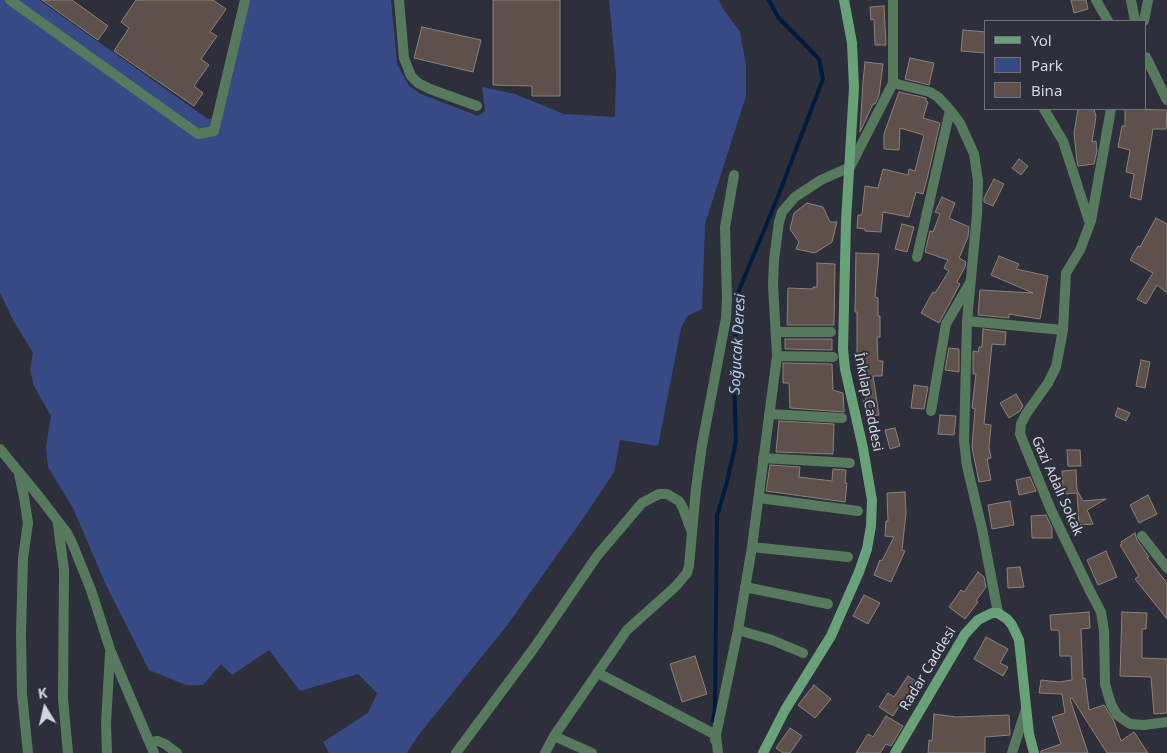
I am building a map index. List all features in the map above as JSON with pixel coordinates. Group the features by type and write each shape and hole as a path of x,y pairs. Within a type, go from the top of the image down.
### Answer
{"street":[{"path":"10,0 198,134 214,131 245,0"},
{"path":"399,0 404,58 411,76 418,83 430,89 477,106"},
{"name":"İnkılap Caddesi","path":"763,753 784,710 831,636 859,572 867,549 871,526 872,500 870,483 845,370 843,349 844,280 854,88 854,63 844,0"},
{"path":"714,753 752,547 777,356 773,286 779,222 782,212 795,197 809,187 850,168 893,83 892,0"},
{"path":"1096,0 1107,20"},
{"path":"1131,0 1135,20"},
{"path":"1144,20 1148,0"},
{"path":"1147,59 1167,100"},
{"path":"893,83 930,92 938,97 960,123 969,141 977,167 977,214 967,321 963,420 964,447 998,613 1012,625 1019,640 1029,734 1034,753"},
{"path":"917,257 950,110"},
{"path":"1045,110 1063,141 1090,224"},
{"name":"Gazi Adalı Sokak","path":"1111,110 1090,224 1080,250 1066,272 1063,330 1056,367 1026,414 1021,424 1020,434 1052,510 1101,612 1104,631 1105,684 1110,704 1117,715 1130,724 1144,725 1167,722"},
{"path":"545,753 554,736 627,630 675,587 686,573 690,559 702,445 726,318 728,300 725,227 734,175"},
{"path":"931,411 946,324 972,280"},
{"path":"967,321 1063,330"},
{"path":"777,332 831,332"},
{"path":"777,356 833,357"},
{"path":"769,414 842,418"},
{"path":"0,449 58,522 73,545 81,563 111,652 154,753"},
{"path":"763,458 850,463"},
{"path":"18,471 28,523 23,567 21,632 22,694 28,753"},
{"path":"456,753 534,648 597,556 642,503 658,494 667,494 679,501 692,533"},
{"path":"759,498 858,511"},
{"path":"58,522 64,570 63,699 68,753"},
{"path":"1142,536 1167,568"},
{"path":"752,547 848,557"},
{"path":"745,587 828,604"},
{"name":"Radar Caddesi","path":"895,753 926,697 965,634 978,620 992,613 998,613"},
{"path":"738,630 772,640 803,653"},
{"path":"106,753 111,652"},
{"path":"598,672 716,735"},
{"path":"1012,753 1027,708"},
{"path":"716,735 718,753"},
{"path":"554,736 592,753"},
{"path":"150,742 165,744 177,753"}],"green space":[{"path":"0,0 39,0 208,119 221,117 249,0 391,0 397,64 409,86 421,94 478,116 485,111 482,87 515,94 564,114 615,117 616,73 609,0 719,0 723,9 740,32 746,65 746,96 705,224 702,309 687,316 681,328 658,446 620,440 614,472 586,514 508,624 417,737 407,753 329,753 323,742 368,713 377,693 358,674 300,691 269,650 232,675 221,664 203,685 186,685 149,670 106,585 73,508 48,467 46,447 51,416 34,386 30,370 33,353 13,320 0,293"}],"building":[{"path":"42,0 72,0 108,26 98,40"},
{"path":"136,0 213,0 226,9 210,32 217,36 201,59 209,65 194,86 203,93 194,106 114,51 129,28 121,22"},
{"path":"493,0 560,0 560,96 532,96 532,86 493,85"},
{"path":"1071,0 1086,0 1088,9 1074,13"},
{"path":"884,6 886,45 875,45 874,19 871,20 870,7"},
{"path":"422,27 481,40 473,72 414,58"},
{"path":"963,30 984,32 984,53 961,51"},
{"path":"910,58 934,63 929,85 905,79"},
{"path":"865,62 883,64 879,95 860,132 863,82"},
{"path":"899,92 926,98 928,102 923,118 940,123 927,179 923,194 916,192 909,217 883,212 881,232 865,231 865,229 857,228 858,215 862,215 865,186 878,188 883,169 908,175 909,169 915,171 924,135 900,128 899,150 884,149 884,134"},
{"path":"1078,110 1094,110 1096,116 1092,142 1096,141 1097,151 1094,164 1078,166 1074,133"},
{"path":"1125,110 1167,110 1166,129 1153,129 1141,200 1130,197 1134,174 1126,172 1130,150 1118,147 1122,126 1125,126"},
{"path":"1019,159 1028,166 1021,175 1012,168"},
{"path":"994,179 1004,184 993,206 984,202 984,198"},
{"path":"942,197 955,203 949,218 969,227 968,237 959,258 966,262 957,282 960,284 939,323 921,313 933,292 935,293 949,271 944,268 948,260 925,252 930,231 933,232 940,214 935,212"},
{"path":"807,203 823,207 830,222 837,222 832,242 815,253 796,249 799,242 790,229 794,213"},
{"path":"1156,218 1167,224 1167,293 1157,285 1146,304 1137,299 1153,273 1130,260 1138,246 1140,247"},
{"path":"902,224 914,227 907,252 895,249"},
{"path":"856,253 879,254 875,297 878,298 878,316 880,316 880,337 877,337 878,361 883,361 882,376 873,376 879,415 866,417 863,401 866,400 861,375 862,355 857,355 857,312 855,312"},
{"path":"999,256 1019,264 1016,269 1048,276 1040,319 1009,314 1009,318 978,315 980,290 1033,293 991,275"},
{"path":"817,263 835,264 834,325 787,325 788,288 813,289 813,287 817,287"},
{"path":"983,329 1006,332 1005,345 992,344 984,424 991,425 989,448 991,458 987,459 991,480 979,482 972,447 975,409 972,408 976,374 973,374 973,351 978,352 979,347 982,347"},
{"path":"785,339 832,339 832,350 785,349"},
{"path":"949,348 959,349 959,372 945,370"},
{"path":"1141,360 1150,362 1145,388 1136,386"},
{"path":"783,363 832,364 833,390 843,393 844,412 790,408 789,383 783,383"},
{"path":"914,385 928,387 924,409 911,408"},
{"path":"1016,394 1023,406 1020,411 1009,418 1000,403"},
{"path":"1118,408 1130,413 1126,421 1115,416"},
{"path":"940,415 956,416 954,435 938,434"},
{"path":"779,421 834,424 833,454 776,452"},
{"path":"895,428 900,446 890,449 885,430"},
{"path":"1067,450 1080,450 1081,466 1068,466"},
{"path":"770,465 800,467 799,477 832,481 833,469 846,470 845,502 766,491"},
{"path":"1076,470 1077,490 1083,501 1106,499 1087,510 1093,524 1079,525 1077,493 1063,494 1062,471"},
{"path":"1030,477 1036,491 1019,495 1016,480"},
{"path":"905,492 906,513 902,550 905,551 891,582 874,575 880,560 882,561 894,537 885,536 886,521 888,521 887,493"},
{"path":"1148,495 1157,514 1139,523 1130,505"},
{"path":"1010,501 1014,525 992,529 988,505"},
{"path":"1046,515 1052,528 1052,538 1032,538 1031,516"},
{"path":"1135,533 1137,540 1149,557 1147,558 1167,583 1167,619 1135,579 1139,576 1120,545 1122,544 1121,542"},
{"path":"1106,551 1117,577 1098,585 1087,560"},
{"path":"1020,567 1024,587 1008,588 1007,568"},
{"path":"978,572 984,577 986,587 976,601 978,602 965,619 949,607 961,590 964,592"},
{"path":"864,595 880,603 868,624 853,616"},
{"path":"1089,612 1090,628 1081,629 1083,679 1085,678 1089,710 1104,705 1114,721 1121,741 1134,732 1148,753 1107,753 1072,698 1070,699 1088,753 1041,753 1041,751 1061,744 1052,717 1065,713 1062,694 1039,693 1041,680 1059,682 1072,680 1071,656 1060,656 1059,630 1051,630 1050,615"},
{"path":"1122,612 1147,613 1146,629 1142,629 1142,658 1167,659 1167,713 1154,714 1151,677 1120,676"},
{"path":"986,637 1008,649 1000,663 1008,667 1003,676 974,659"},
{"path":"695,656 707,694 682,702 670,664"},
{"path":"908,676 920,684 908,703 903,700 893,716 879,707 888,693 894,697"},
{"path":"814,685 831,699 815,718 798,705"},
{"path":"934,714 956,717 1009,715 1010,735 985,737 985,753 928,753 929,740 932,741"},
{"path":"886,716 903,726 891,746 886,744 880,753 856,753 868,734 873,737"},
{"path":"790,728 802,736 790,753 783,753 776,748"}],"waterway":[{"name":"Soğucak Deresi","path":"713,721 715,707 717,516 736,442 734,378 737,295 777,199 823,79 819,59 778,17 769,0"}]}
